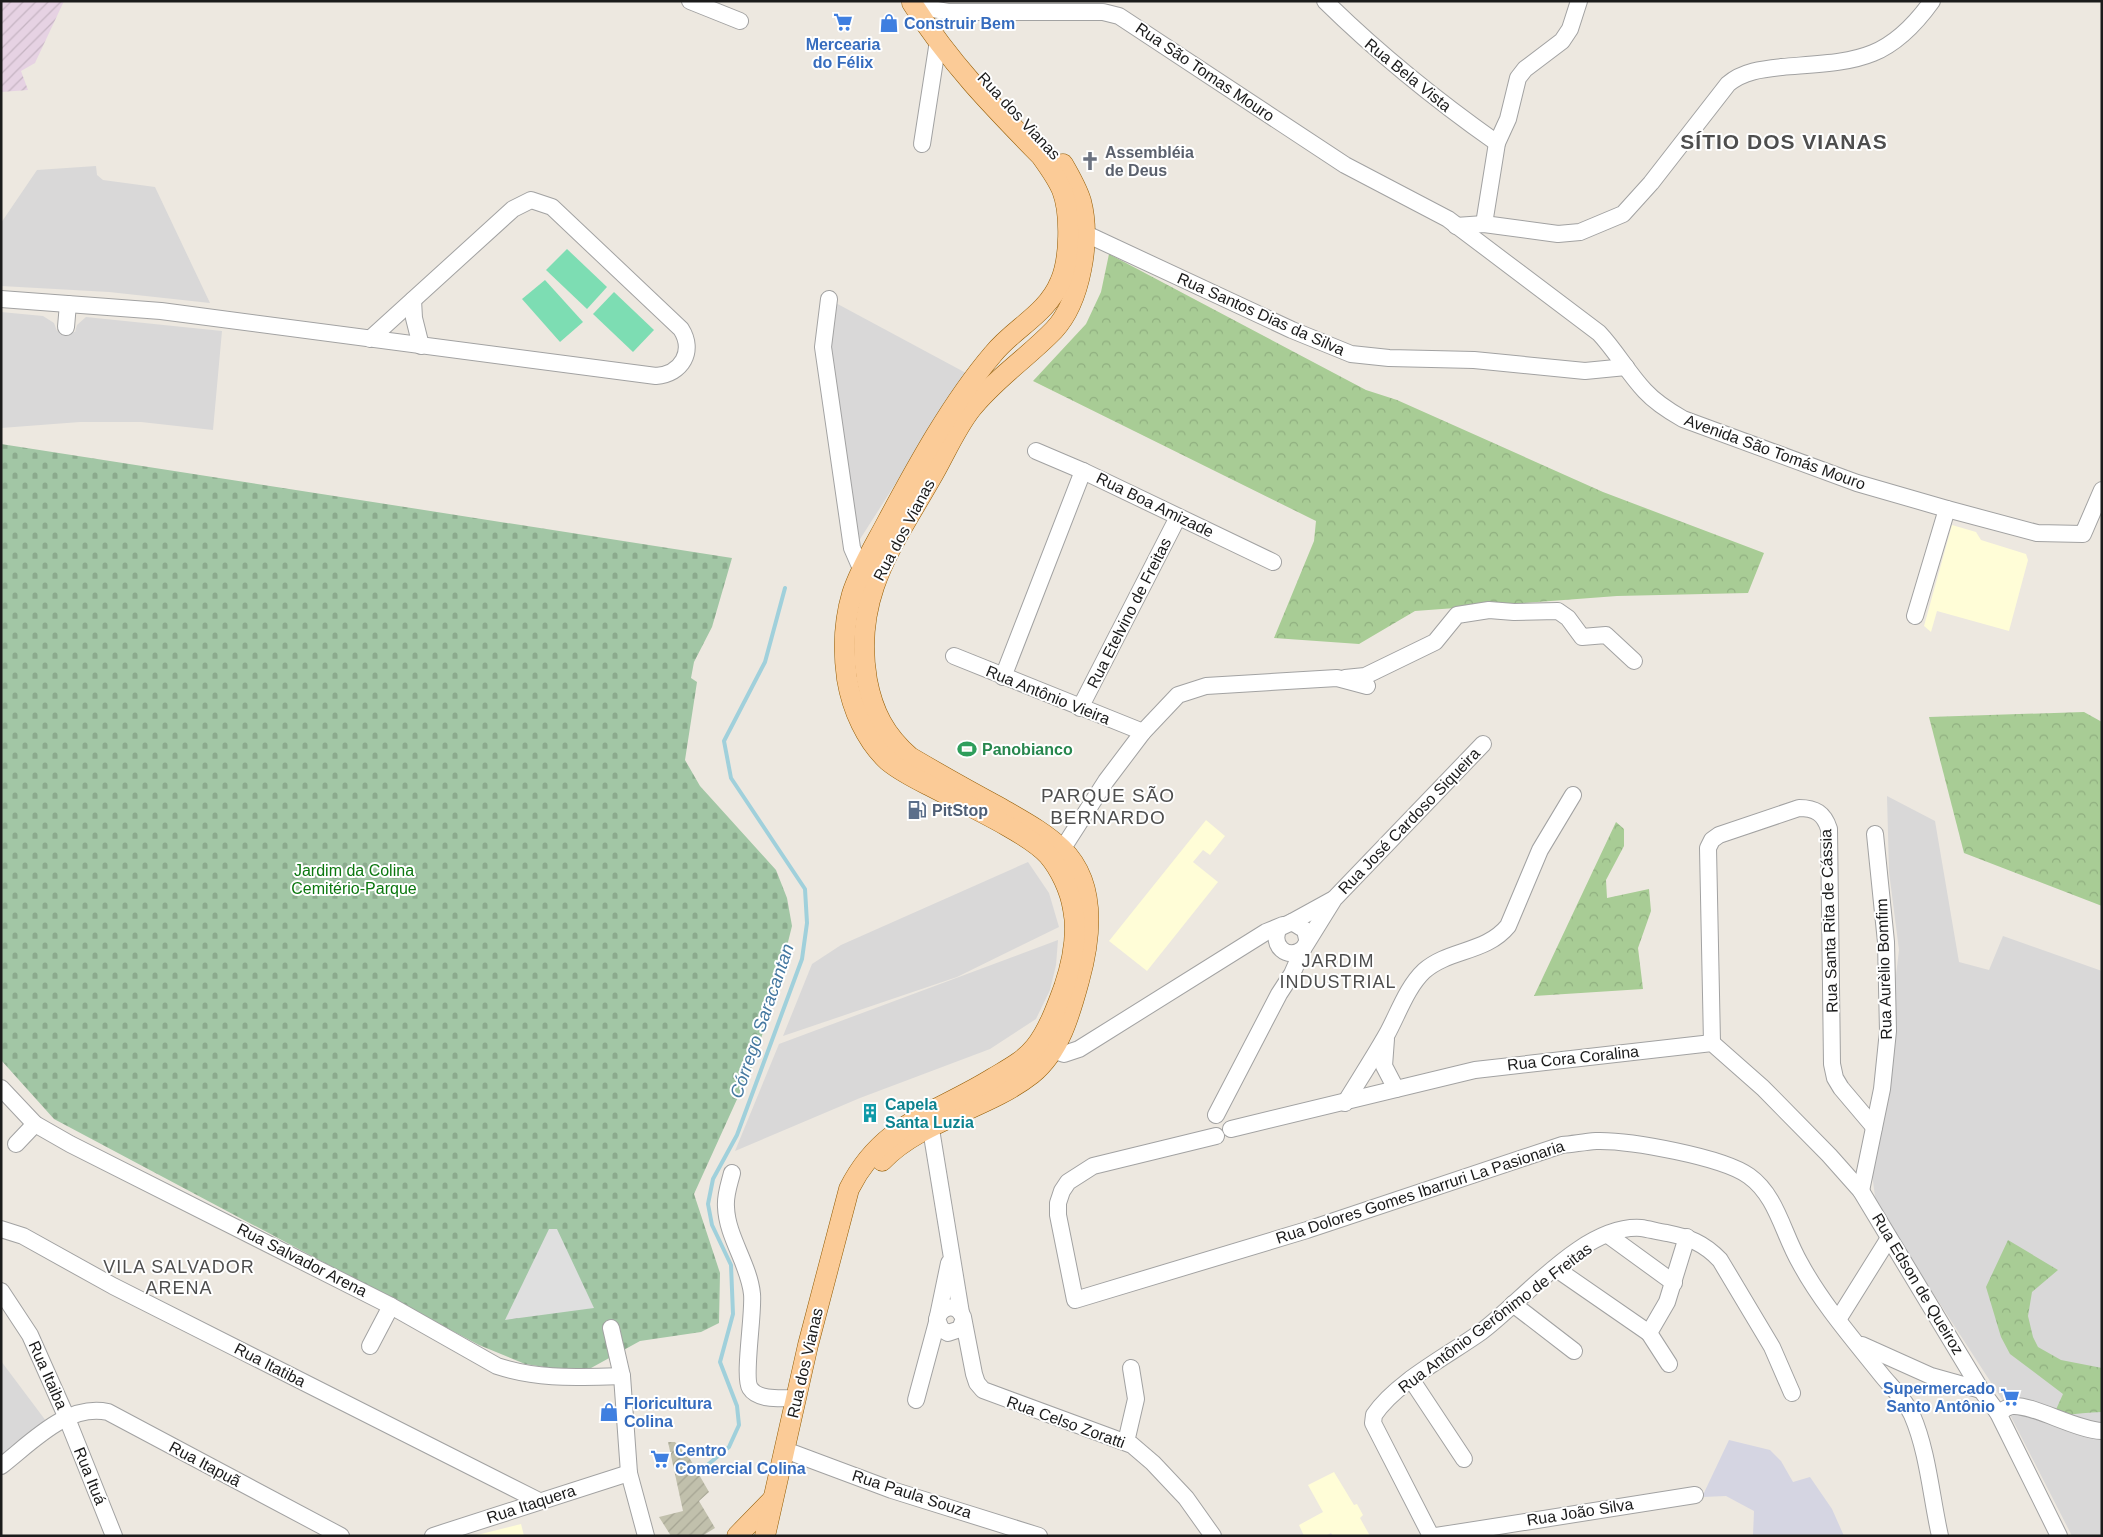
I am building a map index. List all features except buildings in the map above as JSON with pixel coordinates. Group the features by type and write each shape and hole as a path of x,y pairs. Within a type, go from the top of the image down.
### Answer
{"main road":[{"name":"Rua dos Vianas","path":"737,1536 773,1498 808,1345 845,1206 888,1155 930,1120 1024,1079 1033,1073 1045,1048 1071,1010 1085,959 1090,925 1086,894 1079,873 1058,856 1036,828 910,757 895,744 875,712 863,656 864,628 879,570 971,408 1055,330 1064,317 1071,304 1080,276 1084,233 1073,202 1041,156 973,87 938,41 918,3"},
{"name":"Rua dos Vianas","path":"918,3 983,79 1051,148 1070,175 1073,202 1062,280 1053,296 1041,311 999,346 979,370 913,474 862,571 853,593 845,630 846,668 849,689 858,717 874,744 888,761 908,775 1015,832 1038,847 1058,856"},
{"path":"765,1536 773,1498"}],"street":[{"path":"690,1 740,21"},
{"name":"Rua Bela Vista","path":"1325,1 1363,38 1430,95 1497,143"},
{"path":"1484,224 1497,143 1508,119 1518,78 1525,69 1562,41 1570,29 1579,1"},
{"path":"1456,226 1484,224 1558,234 1580,232 1623,214 1651,183 1728,84 1737,76 1772,68 1848,62 1875,54 1902,37 1932,1"},
{"name":"Rua São Tomas Mouro","path":"918,3 949,12 1103,12 1120,16 1345,165 1426,207 1456,226"},
{"path":"922,144 938,41"},
{"path":"1,299 161,310 370,339 421,346 656,376 668,375 676,369 682,362 688,344 681,328 552,207 531,200 512,209 370,339"},
{"name":"Avenida São Tomás Mouro","path":"1456,226 1599,333 1612,346 1645,391 1663,407 1683,419 1857,483 2037,533 2083,534 2102,490"},
{"name":"Rua Santos Dias da Silva","path":"1084,233 1292,330 1351,354 1389,358 1474,360 1585,371 1626,367"},
{"path":"829,299 823,347 852,548 862,571"},
{"path":"413,300 414,318 421,346"},
{"path":"66,327 68,304"},
{"name":"Rua Boa Amizade","path":"1036,451 1083,470 1273,562"},
{"path":"1003,677 1083,470"},
{"path":"1915,616 1947,509"},
{"name":"Rua Etelvino de Freitas","path":"1080,708 1178,517"},
{"path":"1058,856 1106,781 1143,732 1178,695 1192,689 1206,686 1365,676 1435,642 1457,615 1489,610 1514,612 1558,611 1568,618 1582,637 1606,634 1634,661"},
{"name":"Rua Antônio Vieira","path":"954,656 1143,732"},
{"path":"1340,678 1368,686"},
{"name":"Rua José Cardoso Siqueira","path":"1279,994 1292,974 1305,944 1334,899 1483,744"},
{"path":"1345,1103 1414,984 1424,971 1434,964 1487,944 1499,937 1508,926 1540,850 1574,795"},
{"name":"Rua Santa Rita de Cássia","path":"1712,1043 1708,848 1712,840 1719,835 1799,808 1810,808 1820,813 1826,820 1829,829 1834,1071 1841,1088 1874,1127"},
{"name":"Rua Aurèlio Bomfim","path":"1861,1192 1882,1090 1888,1031 1886,942 1875,834"},
{"name":"Rua José Cardoso Siqueira","path":"1045,1048 1064,1054 1079,1049 1266,932 1288,923 1334,899"},
{"path":"1223,1133 1231,1122 1226,1116 1216,1115 1279,994 1284,972 1279,947 1277,933 1288,923 1305,930 1305,944 1291,954 1279,947"},
{"name":"Rua José Cardoso Siqueira","path":"1240,949 1279,947"},
{"path":"1386,1035 1384,1066 1396,1089"},
{"path":"1712,1043 1763,1088 1829,1155 1861,1192"},
{"name":"Rua Cora Coralina","path":"1076,1300 1058,1215 1058,1202 1068,1182 1093,1166 1396,1089 1484,1069 1712,1043"},
{"name":"Rua Salvador Arena","path":"1,1088 35,1124 391,1306 497,1366 515,1372 549,1378 622,1376"},
{"name":"Rua Celso Zoratti","path":"930,1120 950,1255 977,1384 983,1390 1126,1442 1143,1453 1186,1498 1213,1536"},
{"path":"16,1144 35,1124"},
{"name":"Rua Dolores Gomes Ibarruri La Pasionaria","path":"1076,1300 1307,1230 1523,1156 1562,1145 1597,1141 1633,1144 1705,1159 1729,1166 1748,1175 1762,1186 1772,1200 1800,1264 1911,1412 1923,1448 1940,1536"},
{"path":"732,1173 726,1194 726,1208 729,1224 748,1273 752,1293 753,1316 748,1382 755,1393 762,1397 797,1398"},
{"name":"Rua Edson de Queiroz","path":"1861,1192 1981,1390 1998,1413 2059,1536"},
{"name":"Rua Itatiba","path":"1,1228 23,1236 113,1286 539,1501"},
{"name":"Rua Antônio Gerônimo de Freitas","path":"1431,1536 1373,1423 1378,1409 1412,1379 1481,1332 1555,1268 1581,1249 1608,1235 1623,1230 1640,1228 1688,1237 1710,1250 1720,1260 1772,1347 1792,1393"},
{"path":"1608,1235 1674,1283"},
{"path":"1649,1333 1667,1302 1688,1237"},
{"path":"1839,1318 1889,1238"},
{"path":"916,1400 937,1319 950,1255"},
{"path":"1555,1268 1649,1333 1669,1364"},
{"name":"Rua Itaiba","path":"1,1291 30,1335 66,1416 1,1466"},
{"path":"1513,1304 1574,1352"},
{"path":"370,1346 391,1306"},
{"path":"947,1308 955,1308 962,1317 960,1329 952,1333 940,1329 937,1319 947,1308"},
{"path":"610,1328 622,1376 629,1474 646,1536"},
{"path":"1858,1343 1906,1367 1981,1390"},
{"path":"1126,1442 1136,1400 1131,1368"},
{"path":"1412,1379 1464,1460"},
{"path":"1998,1413 2012,1406 2089,1430 2102,1431"},
{"name":"Rua Itapuã","path":"66,1416 96,1409 108,1412 341,1536"},
{"name":"Rua Ituá","path":"66,1416 114,1536"},
{"name":"Rua Paula Souza","path":"785,1450 892,1490 1039,1536"},
{"name":"Rua Itaquera","path":"433,1536 629,1474"},
{"name":"Rua João Silva","path":"1436,1536 1695,1495"}],"shaded area":[{"path":"1,1 64,1 35,63 21,71 28,90 1,92"},
{"path":"96,166 97,175 103,180 155,187 210,303 109,292 1,286 1,223 37,170"},
{"path":"832,301 966,373 855,547 825,343"},
{"path":"1,312 43,316 54,323 57,331 75,332 77,325 86,317 222,331 213,430 141,422 80,422 1,428"},
{"path":"1952,525 1976,532 1981,540 2026,554 2028,560 2009,631 1937,611 1931,632 1924,626"},
{"path":"1887,796 1935,821 1959,962 1989,970 2003,936 2102,971 2102,1536 2072,1536 2003,1401 1876,1205 1872,1173 1899,950 1889,872"},
{"path":"1206,820 1225,836 1210,855 1203,850 1193,862 1218,882 1147,971 1109,941"},
{"path":"1028,862 1049,893 1059,927 957,977 783,1036 812,964 841,945"},
{"path":"1058,940 1056,965 1050,990 1036,1019 990,1049 860,1098 735,1151 779,1044"},
{"path":"549,1229 557,1229 594,1308 505,1320"},
{"path":"1,1361 49,1425 1,1461"},
{"path":"1729,1440 1770,1450 1781,1461 1793,1482 1810,1477 1832,1509 1844,1536 1753,1536 1754,1511 1726,1496 1702,1497"},
{"path":"668,1442 675,1442 690,1459 709,1492 699,1501 715,1528 702,1536 671,1536 659,1517 683,1511"},
{"path":"1334,1472 1354,1505 1357,1504 1363,1515 1360,1518 1370,1536 1333,1536 1331,1533 1325,1536 1304,1536 1299,1525 1323,1512 1308,1485"},
{"path":"521,1524 524,1536 473,1536"}],"green space":[{"path":"567,249 607,287 587,309 546,270"},
{"path":"1109,254 1366,390 1397,400 1603,492 1764,553 1748,593 1617,596 1415,611 1359,644 1274,638 1314,541 1316,521 1033,381 1086,324 1101,292"},
{"path":"545,280 583,322 560,342 522,299"},
{"path":"614,292 654,330 633,352 593,314"},
{"name":"Jardim da Colina Cemitério-Parque","path":"1,444 732,558 712,627 694,662 691,678 697,682 685,760 700,786 776,870 787,898 792,926 775,994 753,1064 694,1194 720,1273 719,1323 701,1332 640,1341 582,1373 525,1364 479,1345 54,1119 1,1060"},
{"path":"2084,712 2102,722 2102,906 1964,853 1929,717"},
{"path":"1616,822 1624,829 1624,846 1606,880 1607,898 1649,889 1651,911 1638,948 1643,989 1534,996"},
{"path":"2008,1240 2058,1270 2032,1292 2028,1316 2033,1337 2038,1347 2061,1360 2102,1368 2102,1412 2054,1414 2063,1394 2010,1354 2001,1337 1986,1287"}],"waterway":[{"name":"Córrego Saracantan","path":"705,1467 729,1447 739,1425 737,1406 720,1362 733,1314 731,1265 712,1225 708,1204 713,1179 737,1135 802,959 807,923 805,889 731,778 724,741 765,662 785,588"}],"place":[{"name":"Mercearia do Félix","path":"843,22"},
{"name":"Construir Bem","path":"889,23"},
{"name":"Assembléia de Deus","path":"1090,161"},
{"name":"Panobianco","path":"967,749"},
{"name":"PitStop","path":"917,810"},
{"name":"Capela Santa Luzia","path":"870,1113"},
{"name":"Supermercado Santo Antônio","path":"2010,1397"},
{"name":"Floricultura Colina","path":"609,1412"},
{"name":"Centro Comercial Colina","path":"660,1459"}],"district":[{"name":"SÍTIO DOS VIANAS","path":"1784,141"},
{"name":"PARQUE SÃO BERNARDO","path":"1108,806"},
{"name":"JARDIM INDUSTRIAL","path":"1338,971"},
{"name":"VILA SALVADOR ARENA","path":"179,1277"}]}
